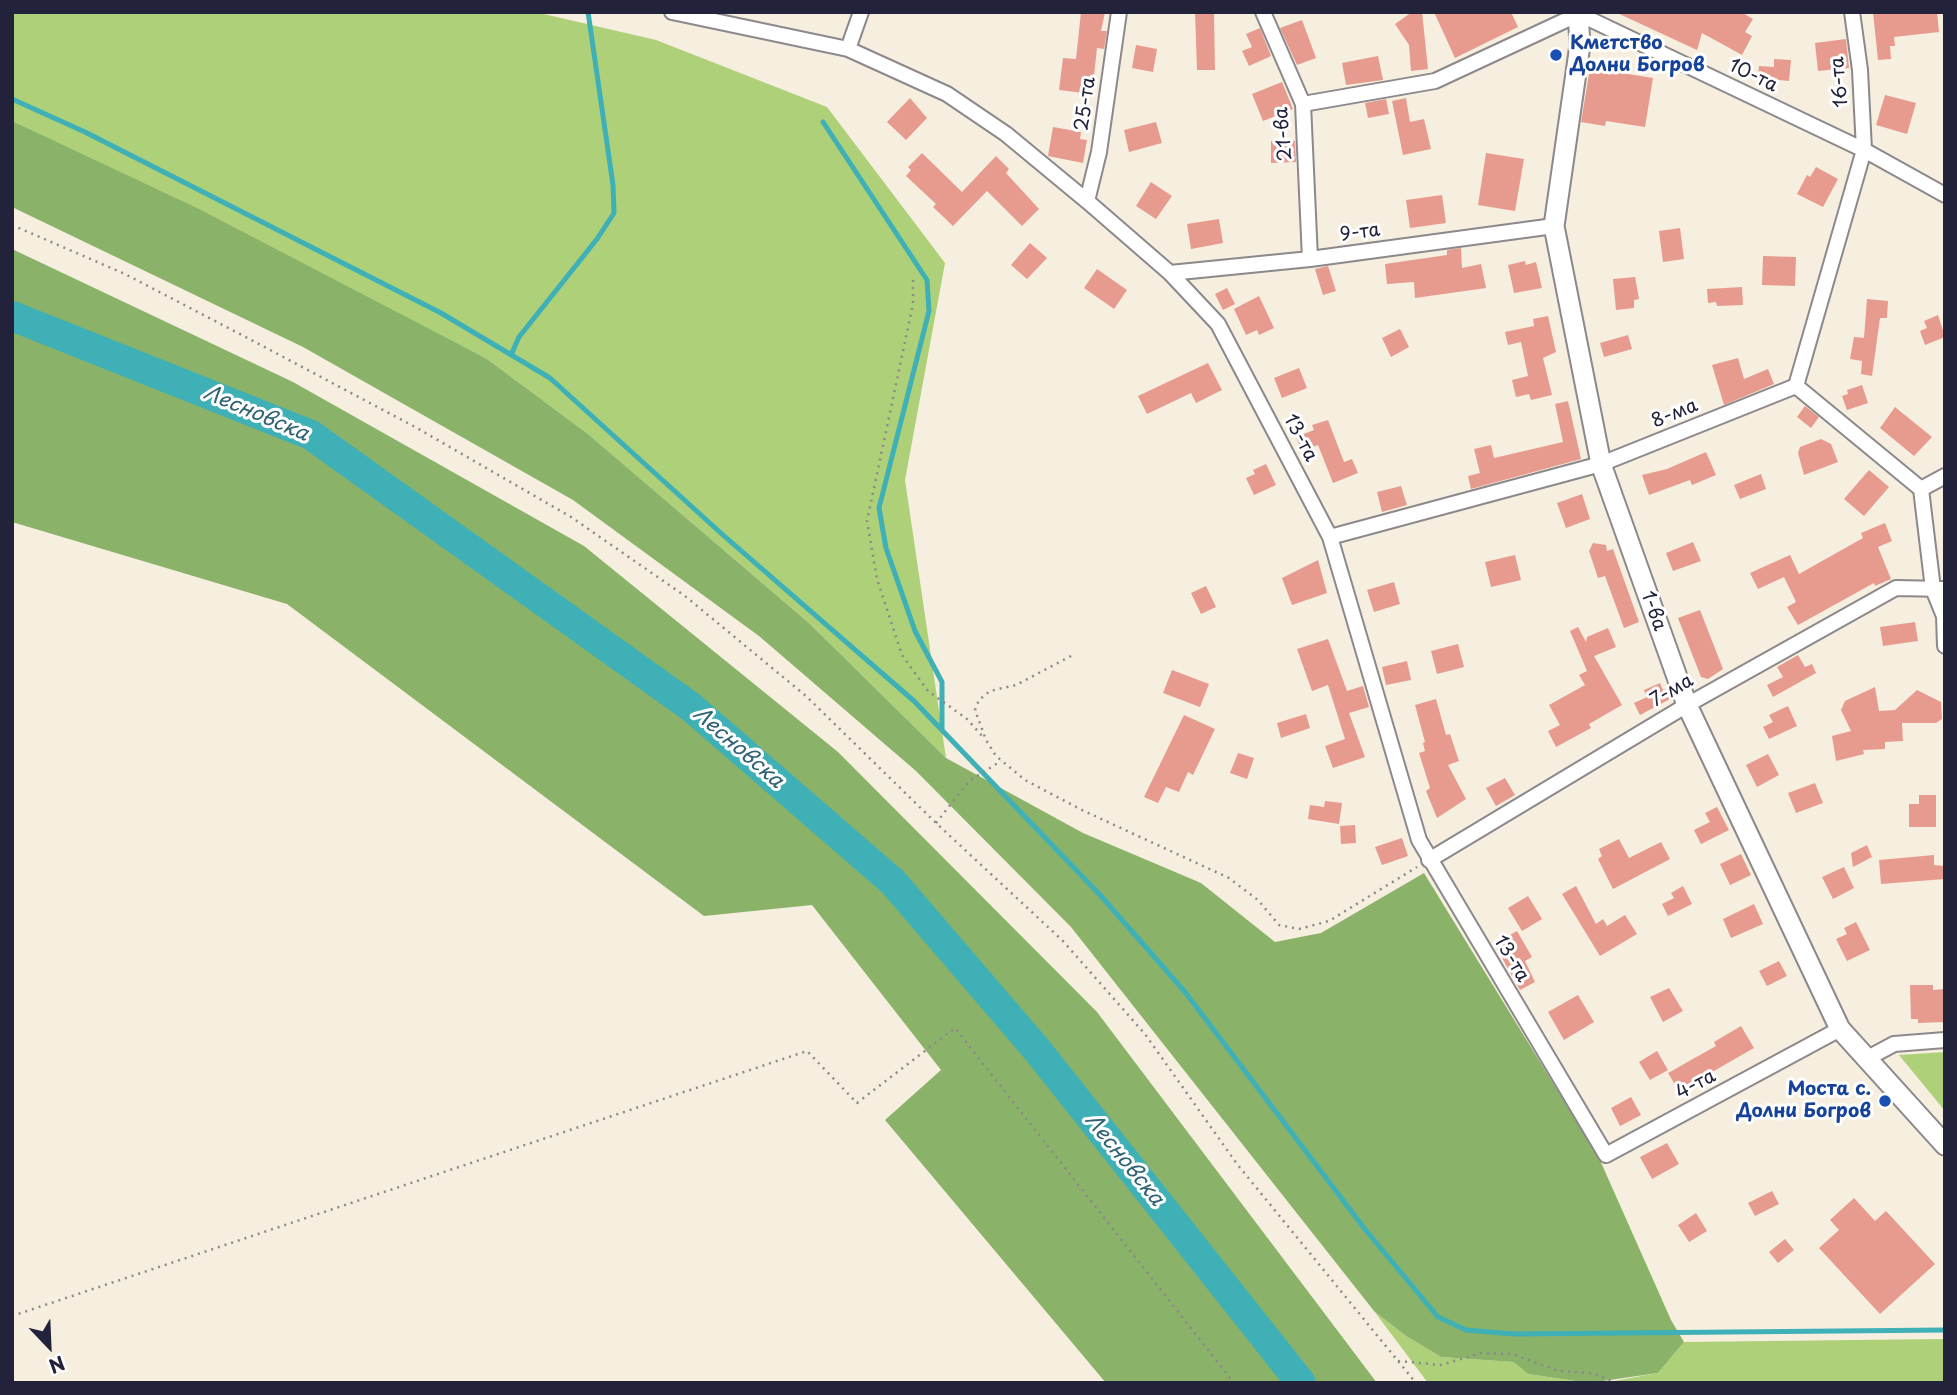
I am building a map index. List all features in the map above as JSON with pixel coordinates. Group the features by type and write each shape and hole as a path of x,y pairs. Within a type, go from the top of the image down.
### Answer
{"street":[{"name":"13-та","path":"672,12 848,49 947,94 1006,134 1087,201 1170,273 1218,324 1330,537 1419,840 1606,1155"},
{"path":"848,49 861,12"},
{"name":"25-та","path":"1087,201 1099,152 1119,12"},
{"name":"21-ва","path":"1263,12 1303,104 1310,259"},
{"name":"16-та","path":"1852,12 1860,70 1864,150"},
{"path":"1303,104 1435,81 1579,13"},
{"name":"10-та","path":"1579,13 1864,150 1945,195"},
{"name":"1-ва","path":"1579,13 1580,46 1554,226 1601,464 1686,705 1840,1029 1945,1145"},
{"path":"1864,150 1796,386 1921,489 1944,616 1945,646"},
{"name":"9-та","path":"1170,273 1310,259 1554,226"},
{"name":"8-ма","path":"1330,537 1601,464 1796,386"},
{"path":"1921,489 1945,476"},
{"name":"7-ма","path":"1429,860 1686,705 1896,588 1939,589"},
{"name":"4-та","path":"1606,1155 1840,1029"},
{"path":"1866,1059 1894,1044 1945,1040"}],"path":[{"path":"12,225 125,274 417,428 571,517 685,596 806,696 936,823 1063,941 1145,1034 1237,1164 1416,1383"},
{"path":"912,281 912,304 867,521 877,579 902,654 928,691 967,719 1002,760 1026,780 1084,811 1229,878 1258,900 1279,925 1299,929 1329,921 1429,860"},
{"path":"986,740 975,710 979,700 990,691 1016,685 1071,656"},
{"path":"936,823 969,781 1002,760"},
{"path":"12,1316 807,1051 857,1103 955,1028 1234,1383"},
{"path":"1398,1361 1441,1364 1482,1353 1512,1354 1559,1371 1591,1373 1618,1383"}],"green space":[{"path":"12,12 535,12 656,40 827,107 945,263 905,480 946,758 810,624 588,434 487,359 12,121"},
{"path":"12,121 199,209 487,359 588,434 810,624 946,758 1083,833 1201,883 1275,942 1321,933 1424,873 1599,1158 1671,1320 1684,1342 1658,1373 1589,1383 1528,1374 1514,1362 1441,1357 1406,1336 1374,1311 1071,927 916,771 759,636 573,500 303,347 12,207"},
{"path":"12,249 293,382 584,546 838,752 1097,1012 1377,1383 1106,1383 885,1120 941,1070 812,905 704,916 287,604 12,522"},
{"path":"1945,1052 1945,1111 1899,1055"},
{"path":"1374,1311 1406,1336 1441,1357 1515,1362 1528,1374 1589,1383 1428,1383"},
{"path":"1945,1339 1945,1383 1603,1383 1658,1373 1684,1342"}],"building":[{"path":"1081,12 1105,12 1101,31 1107,31 1104,49 1097,48 1092,94 1059,90 1063,58 1076,59"},
{"path":"1195,12 1214,12 1215,70 1197,70"},
{"path":"1412,12 1422,12 1428,69 1411,71 1409,45 1395,24"},
{"path":"1434,12 1511,12 1518,27 1455,58"},
{"path":"1615,12 1741,12 1753,19 1745,32 1752,36 1742,55 1702,33 1697,50"},
{"path":"1873,12 1937,12 1939,32 1894,37 1895,46 1890,46 1891,59 1878,60"},
{"path":"1302,20 1316,58 1297,65 1280,28"},
{"path":"1260,28 1271,56 1249,66 1242,51 1252,47 1246,34"},
{"path":"1846,39 1849,68 1818,71 1815,43"},
{"path":"1136,45 1157,49 1153,72 1132,68"},
{"path":"1378,56 1383,80 1346,85 1342,63"},
{"path":"1774,59 1791,60 1789,81 1758,78 1759,66 1774,67"},
{"path":"1590,68 1653,78 1645,127 1606,121 1605,126 1581,122"},
{"path":"1282,82 1293,109 1263,121 1252,94"},
{"path":"1885,95 1916,103 1907,134 1876,125"},
{"path":"910,98 927,118 906,140 887,122"},
{"path":"1406,98 1410,122 1424,119 1431,149 1403,155 1392,101"},
{"path":"1386,99 1389,114 1368,118 1365,103"},
{"path":"1156,122 1162,143 1129,152 1124,130"},
{"path":"1053,127 1081,132 1080,139 1087,140 1083,163 1048,156"},
{"path":"1271,141 1295,141 1296,162 1271,163"},
{"path":"922,153 962,192 996,156 1009,169 1006,173 1039,209 1022,226 987,191 953,226 933,207 936,204 906,176 911,170 908,167"},
{"path":"1486,153 1524,159 1515,211 1478,205"},
{"path":"1816,167 1838,179 1823,207 1797,194 1807,175 1810,177"},
{"path":"1151,182 1172,196 1156,219 1136,206"},
{"path":"1442,195 1446,223 1410,228 1406,200"},
{"path":"1219,219 1223,243 1191,249 1187,224"},
{"path":"1680,228 1684,259 1663,262 1659,231"},
{"path":"1030,243 1047,258 1027,279 1011,265"},
{"path":"1461,248 1462,268 1481,264 1486,288 1415,298 1414,282 1387,284 1385,264 1447,255 1447,250"},
{"path":"1763,256 1796,257 1795,286 1762,285"},
{"path":"1525,261 1526,265 1536,262 1542,288 1514,293 1508,265"},
{"path":"1328,266 1336,291 1323,295 1315,269"},
{"path":"1097,269 1127,290 1114,309 1084,288"},
{"path":"1635,277 1639,299 1634,300 1634,308 1616,310 1613,279"},
{"path":"1742,287 1743,305 1717,306 1716,302 1708,303 1707,289"},
{"path":"1227,288 1235,304 1223,310 1215,294"},
{"path":"1259,296 1274,328 1259,335 1257,330 1246,335 1234,309"},
{"path":"1867,299 1888,301 1887,318 1880,318 1872,376 1861,374 1862,361 1850,359 1854,337 1864,338"},
{"path":"1938,315 1945,337 1925,345 1920,331 1927,328 1924,321"},
{"path":"1548,316 1556,352 1543,358 1552,395 1531,400 1529,394 1516,397 1512,380 1528,376 1521,342 1508,345 1505,332 1534,326 1533,319"},
{"path":"1400,329 1409,347 1391,357 1382,338"},
{"path":"1628,335 1632,349 1604,357 1600,343"},
{"path":"1738,358 1744,379 1768,369 1774,384 1724,405 1712,365"},
{"path":"1208,363 1222,390 1196,403 1191,393 1147,414 1138,396"},
{"path":"1299,368 1307,388 1282,398 1274,378"},
{"path":"1862,385 1868,403 1847,410 1842,396 1848,394 1847,390"},
{"path":"1568,401 1581,459 1471,489 1468,476 1480,473 1474,449 1491,445 1494,458 1563,442 1555,404"},
{"path":"1805,406 1819,417 1811,428 1797,417"},
{"path":"1895,407 1932,437 1914,456 1880,428"},
{"path":"1328,420 1344,462 1352,459 1358,473 1333,483 1318,445 1302,451 1296,437 1314,430 1312,425"},
{"path":"1821,439 1831,444 1838,462 1804,475 1798,453 1800,447"},
{"path":"1706,452 1716,475 1692,485 1690,480 1649,495 1642,475 1667,469"},
{"path":"1266,464 1276,485 1254,495 1246,478 1255,474 1253,470"},
{"path":"1869,470 1889,487 1864,516 1844,499"},
{"path":"1761,474 1766,489 1740,499 1734,485"},
{"path":"1401,486 1407,505 1382,512 1377,492"},
{"path":"1582,494 1590,519 1566,528 1557,503"},
{"path":"1885,523 1892,541 1878,547 1891,579 1875,586 1874,583 1798,625 1787,607 1796,602 1784,577 1758,589 1750,573 1790,555 1799,574 1863,538 1861,533"},
{"path":"1693,542 1701,561 1673,571 1666,553"},
{"path":"1593,543 1606,545 1607,551 1613,549 1639,622 1624,628 1605,576 1598,578 1589,551"},
{"path":"1515,555 1521,580 1491,587 1485,562"},
{"path":"1318,560 1327,593 1292,605 1282,578"},
{"path":"1394,582 1400,604 1374,612 1367,590"},
{"path":"1206,586 1216,607 1201,614 1191,593"},
{"path":"1700,610 1723,669 1708,679 1701,677 1678,618"},
{"path":"1915,622 1918,641 1883,646 1880,627"},
{"path":"1578,627 1586,642 1587,637 1608,628 1616,647 1594,656 1622,705 1589,724 1591,728 1556,747 1548,731 1560,725 1549,705 1585,685 1579,675 1587,671 1570,631"},
{"path":"1328,639 1347,691 1363,686 1369,707 1349,713 1365,757 1333,768 1325,746 1345,739 1328,685 1312,691 1297,649"},
{"path":"1458,644 1464,667 1437,674 1431,651"},
{"path":"1798,655 1805,667 1812,664 1816,673 1773,697 1767,685 1783,677 1777,667"},
{"path":"1407,661 1411,680 1386,685 1382,667"},
{"path":"1172,670 1209,684 1200,707 1163,693"},
{"path":"1660,683 1663,690 1668,688 1672,698 1640,715 1634,703 1647,697 1644,690"},
{"path":"1875,687 1879,711 1895,710 1917,690 1941,702 1942,719 1936,723 1902,723 1903,741 1885,742 1885,749 1863,750 1864,754 1836,761 1832,736 1851,731 1841,710 1845,701"},
{"path":"1436,699 1446,735 1450,734 1459,761 1448,765 1466,799 1437,818 1426,791 1430,788 1419,753 1425,751 1425,742 1415,705"},
{"path":"1788,706 1797,726 1769,739 1763,727 1773,722 1769,715"},
{"path":"1306,714 1310,728 1281,738 1277,723"},
{"path":"1184,715 1215,729 1193,775 1188,772 1179,792 1166,787 1158,803 1144,797"},
{"path":"1238,753 1254,758 1247,779 1230,773"},
{"path":"1768,754 1779,775 1757,787 1746,765"},
{"path":"1505,778 1515,795 1496,806 1486,788"},
{"path":"1815,783 1823,803 1796,813 1788,793"},
{"path":"1919,795 1936,795 1936,827 1909,827 1909,804 1919,804"},
{"path":"1325,801 1342,803 1339,824 1308,819 1310,805 1324,807"},
{"path":"1717,807 1729,830 1701,844 1694,830 1710,822 1705,813"},
{"path":"1355,825 1356,843 1341,844 1340,826"},
{"path":"1402,838 1408,856 1382,865 1375,847"},
{"path":"1619,839 1629,858 1661,842 1670,859 1613,889 1598,859 1602,856 1599,849"},
{"path":"1867,845 1872,857 1853,867 1851,853"},
{"path":"1741,854 1751,875 1730,885 1720,864"},
{"path":"1934,855 1934,865 1945,866 1945,879 1881,884 1879,860"},
{"path":"1844,867 1854,888 1833,899 1822,877"},
{"path":"1576,886 1596,924 1603,919 1607,926 1625,915 1637,934 1600,956 1562,894"},
{"path":"1683,886 1692,904 1668,916 1662,904 1674,898 1671,893"},
{"path":"1528,896 1542,919 1522,931 1508,908"},
{"path":"1754,904 1763,924 1731,938 1723,919"},
{"path":"1856,922 1870,950 1847,961 1836,939 1847,934 1844,928"},
{"path":"1517,931 1532,957 1525,961 1535,982 1520,990 1496,947 1503,943 1501,940"},
{"path":"1779,961 1787,976 1767,986 1759,971"},
{"path":"1910,985 1933,985 1933,990 1945,989 1945,1022 1918,1023 1918,1019 1911,1019"},
{"path":"1669,988 1683,1011 1663,1022 1650,997"},
{"path":"1578,995 1594,1022 1564,1040 1548,1012"},
{"path":"1741,1026 1754,1048 1679,1091 1668,1073 1716,1046 1714,1042"},
{"path":"1657,1051 1668,1070 1650,1080 1639,1062"},
{"path":"1631,1097 1641,1115 1620,1126 1611,1108"},
{"path":"1667,1143 1679,1164 1652,1179 1640,1157"},
{"path":"1772,1191 1779,1204 1755,1216 1748,1203"},
{"path":"1854,1198 1875,1221 1886,1211 1935,1264 1880,1314 1819,1248 1839,1230 1830,1220"},
{"path":"1696,1213 1707,1231 1689,1242 1678,1225"},
{"path":"1785,1239 1794,1250 1778,1263 1769,1252"}],"waterway":[{"path":"511,355 519,337 597,239 614,213 613,185 588,12"},
{"path":"12,99 85,132 441,313 550,378 723,535 914,701 1101,896 1185,992 1364,1228 1438,1317 1466,1330 1514,1334 1945,1330"},
{"path":"823,122 927,280 929,311 879,508 886,548 915,631 942,682 942,730"},
{"name":"Лесновска","path":"12,316 311,435 691,707 893,882 1038,1051 1301,1383"}],"place":[{"name":"Кметство Долни Богров","path":"1556,55"},
{"name":"Моста с. Долни Богров","path":"1885,1101"}]}
